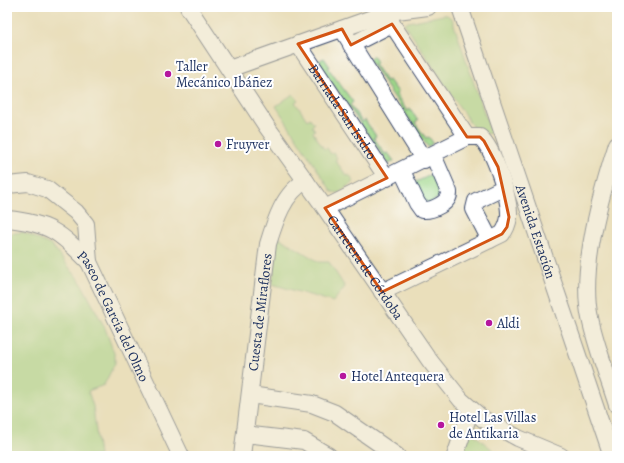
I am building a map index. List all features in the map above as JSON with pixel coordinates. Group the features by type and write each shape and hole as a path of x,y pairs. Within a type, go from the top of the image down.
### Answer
{"street":[{"name":"Carretera de Córdoba","path":"188,7 267,127 325,208 430,361 461,400 483,419 560,456"},
{"path":"229,69 342,29 391,18 428,7"},
{"name":"Avenida Estación","path":"460,7 612,456"},
{"path":"351,45 391,18"},
{"path":"391,18 467,137"},
{"path":"342,29 351,45 429,158 449,192 449,198 446,202 428,210 422,210 417,203 402,171"},
{"name":"Barriada San Isidro","path":"298,44 387,178"},
{"path":"325,208 429,158 467,137 480,137 484,141 498,167 509,217 507,227 502,234 382,292"},
{"path":"617,144 595,226 588,266 587,295 589,317 617,405"},
{"name":"Cuesta de Miraflores","path":"242,456 268,244 274,224 292,190 306,181"},
{"path":"7,185 28,183 47,189 76,212 86,224 89,262"},
{"path":"490,240 474,209 474,204 503,188"},
{"name":"Paseo de García del Olmo","path":"7,218 46,226 68,240 89,262 181,456"},
{"path":"250,395 312,404 335,413 397,456"},
{"path":"455,456 471,409"},
{"path":"245,434 304,441 329,456"}],"highlighted area":[{"path":"392,24 467,137 480,137 484,141 498,167 509,217 507,227 502,234 382,292 325,208 387,178 298,44 342,29 351,45"}],"green space":[{"path":"447,15 452,19 491,133 478,135 404,23"},
{"path":"373,56 377,62 374,64 386,81 389,80 398,92 396,94 407,111 410,109 418,121 415,123 426,138 429,137 433,143 428,147 369,60"},
{"path":"324,58 330,67 328,68 353,102 350,105 362,122 365,120 376,136 374,138 385,154 388,153 394,161 389,164 317,62"},
{"path":"293,94 298,100 295,102 307,120 310,118 314,124 312,126 315,130 313,132 324,149 327,148 331,154 334,153 337,158 335,160 347,176 349,175 354,182 339,193 332,192 276,106"},
{"path":"435,173 445,194 425,206 414,183"},
{"path":"23,232 52,246 80,281 105,328 115,356 115,363 104,385 88,391 93,406 99,456 7,456 7,234"},
{"path":"278,237 319,262 329,262 345,287 333,302 272,284"},
{"path":"470,431 500,456 462,456"}],"place":[{"name":"Taller Mecánico Ibáñez","path":"168,74"},
{"name":"Fruyver","path":"218,144"},
{"name":"Aldi","path":"489,323"},
{"name":"Hotel Antequera","path":"343,376"},
{"name":"Hotel Las Villas de Antikaria","path":"441,425"}]}
